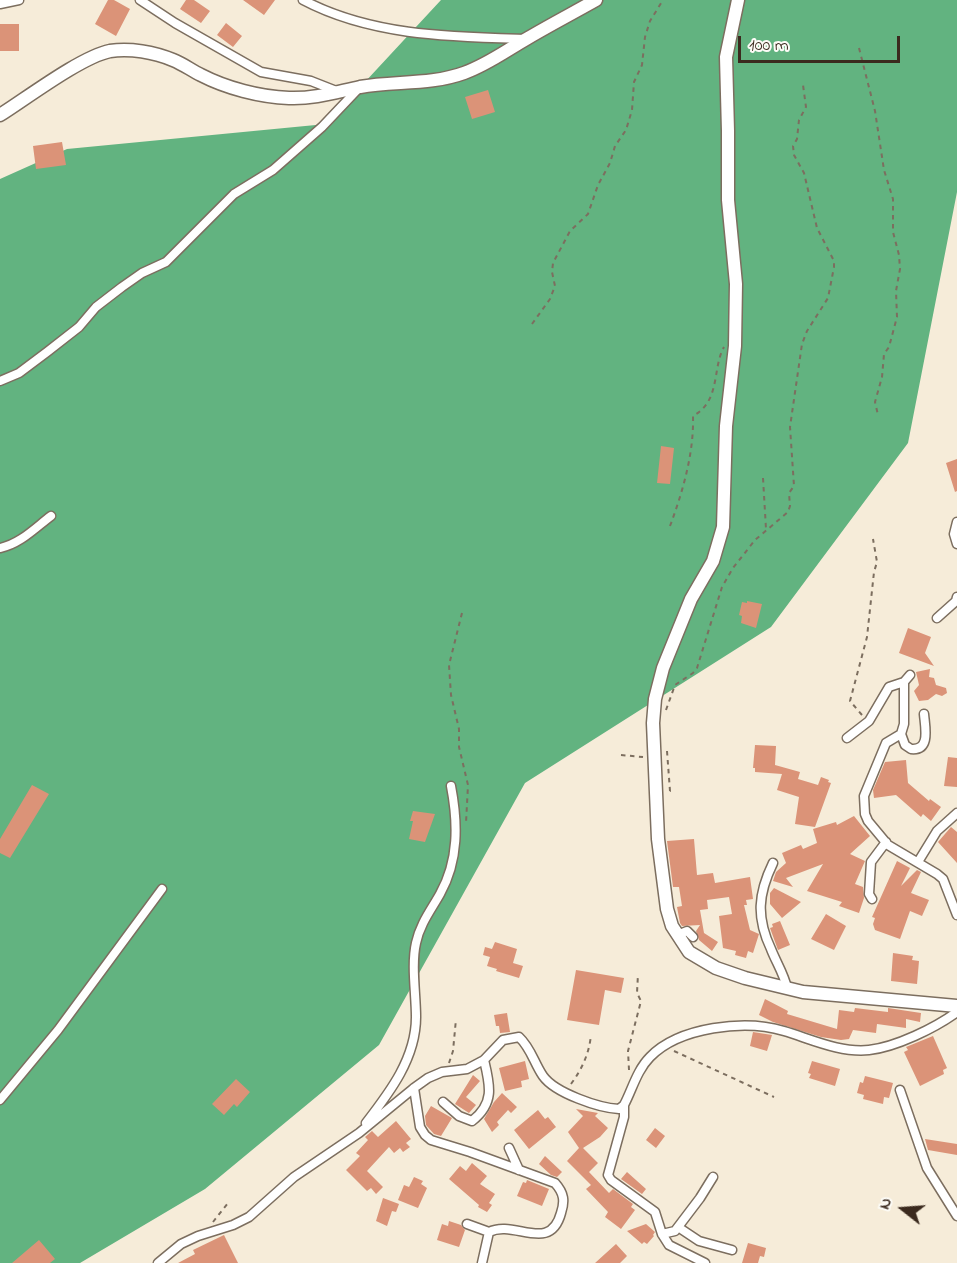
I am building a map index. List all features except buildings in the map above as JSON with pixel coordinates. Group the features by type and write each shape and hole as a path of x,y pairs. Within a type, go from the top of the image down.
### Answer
{"street":[{"path":"0,4 19,0"},
{"path":"140,0 175,23 261,72 310,81 342,93"},
{"path":"303,0 338,15 381,27 454,37 526,39"},
{"path":"0,115 69,70 110,51 133,50 151,53 173,60 203,76 241,90 297,98 342,93 359,88 443,79 465,73 500,56 596,0"},
{"path":"738,0 726,57 728,200 736,284 735,346 726,426 723,527 713,561 691,599 658,685 653,723 658,839 667,909 677,936 688,952 716,968 745,978 787,988 838,996 957,1006"},
{"path":"0,381 19,373 48,352 79,327 96,307 122,287 142,273 166,262 234,194 273,170 322,127 359,88"},
{"path":"0,548 23,537 51,516"},
{"path":"957,522 954,534 957,544"},
{"path":"937,618 956,601 957,597"},
{"path":"847,738 869,721 889,687 907,678 904,724 901,734 905,745 911,749 916,750 922,746 926,734 924,714"},
{"path":"901,734 886,744 864,796 865,814 868,821 886,842 943,879 957,915"},
{"path":"359,1133 397,1082 410,1052 416,1019 414,991 416,944 428,912 444,885 456,844 456,814 451,786"},
{"path":"918,862 937,831 957,813"},
{"path":"872,899 868,894 871,862 886,842"},
{"path":"773,863 762,893 759,916 771,950 784,975 787,988"},
{"path":"0,1100 58,1030 162,888"},
{"path":"677,936 687,932 693,937"},
{"path":"705,1263 669,1245 662,1234 655,1212 611,1180 608,1175 624,1117 624,1106 641,1069 649,1058 664,1045 701,1031 724,1027 766,1027 785,1031 811,1041 868,1050 896,1043 957,1012"},
{"path":"158,1263 181,1244 249,1217 294,1177 359,1133 414,1088 442,1072 467,1069 484,1060 503,1040 519,1037 528,1045 542,1074 557,1089 614,1108 619,1109 624,1106"},
{"path":"442,1102 467,1120 472,1121 478,1117 484,1110 490,1091 484,1060"},
{"path":"414,1088 418,1121 425,1136 555,1183 562,1191 564,1201 557,1225 551,1231 541,1234 500,1227 489,1232 467,1224"},
{"path":"900,1090 927,1168 957,1216"},
{"path":"509,1148 519,1170"},
{"path":"662,1234 675,1231 713,1177"},
{"path":"678,1227 699,1241 732,1250"},
{"path":"482,1263 489,1232"}],"path":[{"path":"532,324 550,299 555,286 553,263 570,231 588,214 615,146 626,130 632,110 634,82 642,65 645,37 650,21 663,0"},
{"path":"859,48 875,111 884,170 893,199 893,232 900,269 896,291 897,317 889,347 884,354 882,377 875,402 878,415"},
{"path":"664,717 675,685 697,668 713,612 727,578 740,557 766,530 783,518 790,506 789,493 794,486 790,427 802,344 807,331 828,298 834,267 834,261 822,240 814,219 804,173 794,155 799,120 806,106 803,85"},
{"path":"670,526 682,495 693,430 693,416 702,411 713,389 723,347 735,346"},
{"path":"764,478 766,530"},
{"path":"869,721 850,701 867,637 877,562 873,540"},
{"path":"456,844 466,830 468,784 459,747 459,729 449,665 462,613"},
{"path":"656,801 670,790 666,745"},
{"path":"621,755 654,760"},
{"path":"631,1091 628,1051 641,1002 637,993 638,974"},
{"path":"442,1072 451,1058 456,1019"},
{"path":"557,1089 571,1084 576,1077 590,1048 591,1035"},
{"path":"664,1045 683,1056 774,1097"},
{"path":"198,1236 228,1203"}],"green space":[{"path":"441,0 957,0 957,192 908,443 771,627 525,783 379,1045 205,1189 80,1263 0,1263 0,179 67,149 326,124"}]}
